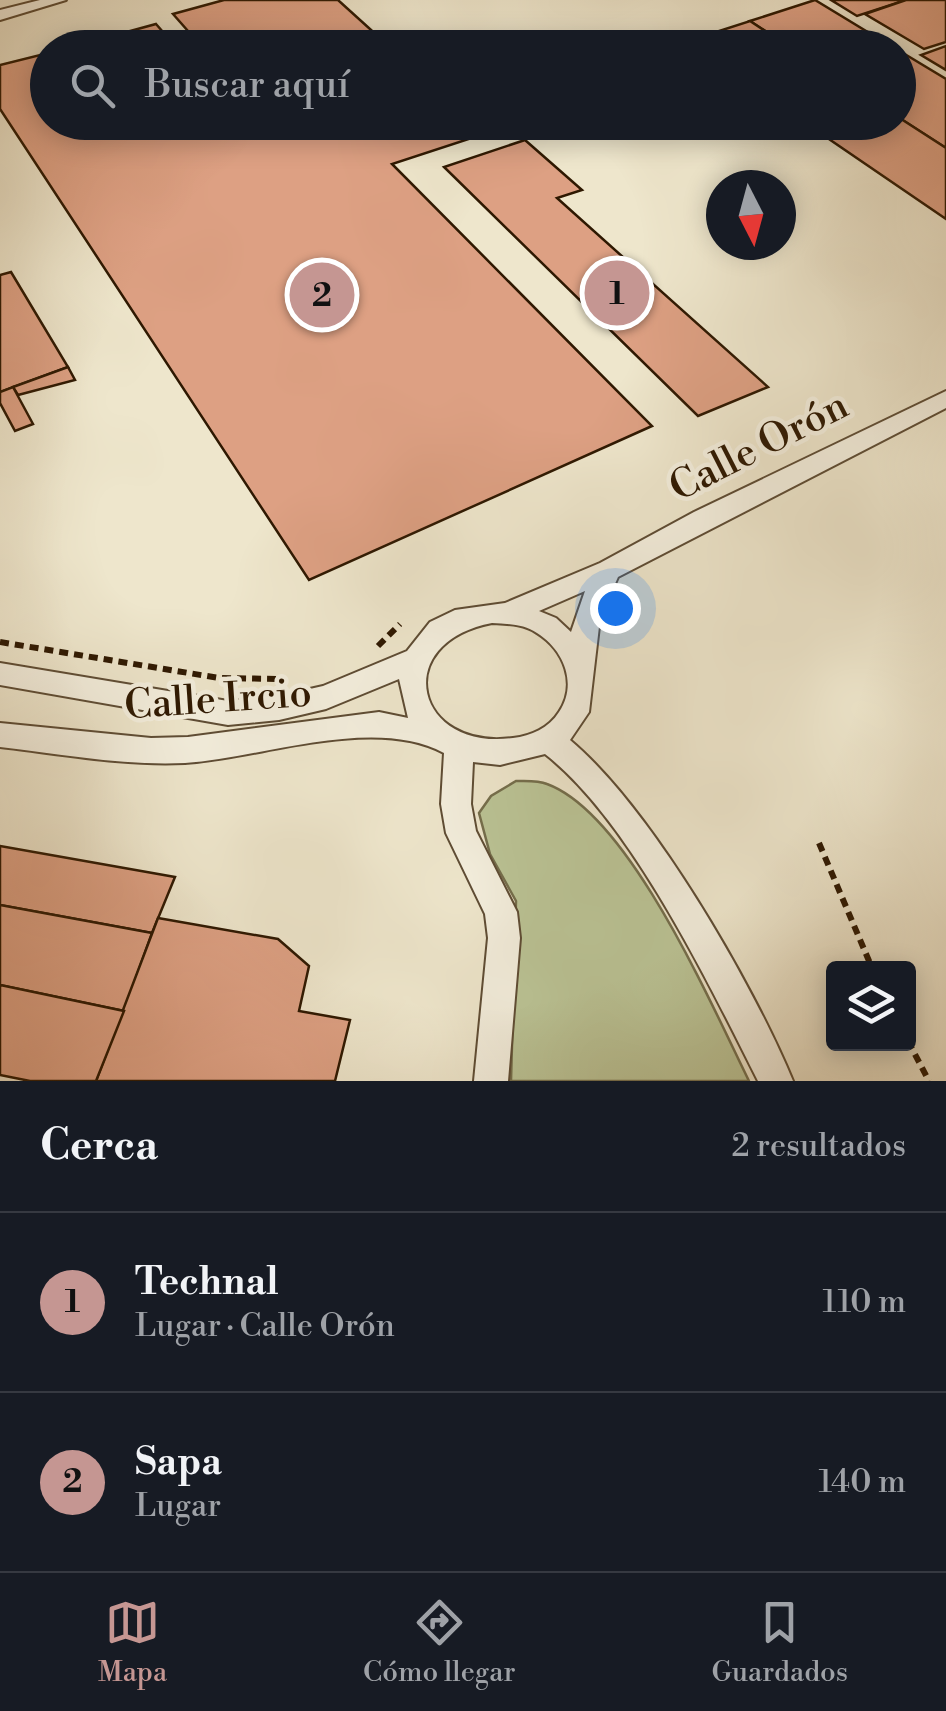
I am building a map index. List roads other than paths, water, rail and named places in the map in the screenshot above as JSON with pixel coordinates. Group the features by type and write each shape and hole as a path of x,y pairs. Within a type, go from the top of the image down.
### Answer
{"street":[{"path":"0,15 58,0"},
{"name":"Calle Orón","path":"510,612 610,570 946,399"},
{"path":"581,672 568,644 543,622 510,612 480,612 452,620 429,637 415,660 411,687 420,714 450,742 505,754 548,740 569,721 580,698 586,621 610,570"},
{"name":"Calle Ircio","path":"0,674 228,713 326,698 415,660"},
{"name":"Calle Ircio","path":"0,735 188,750 379,724 450,742"},
{"path":"548,740 567,753 599,788 661,872 716,961 776,1081"},
{"path":"450,742 460,832 501,912 504,938 491,1081"}],"place":[{"name":"Technal","path":"617,293"},
{"name":"Sapa","path":"322,295"}]}
